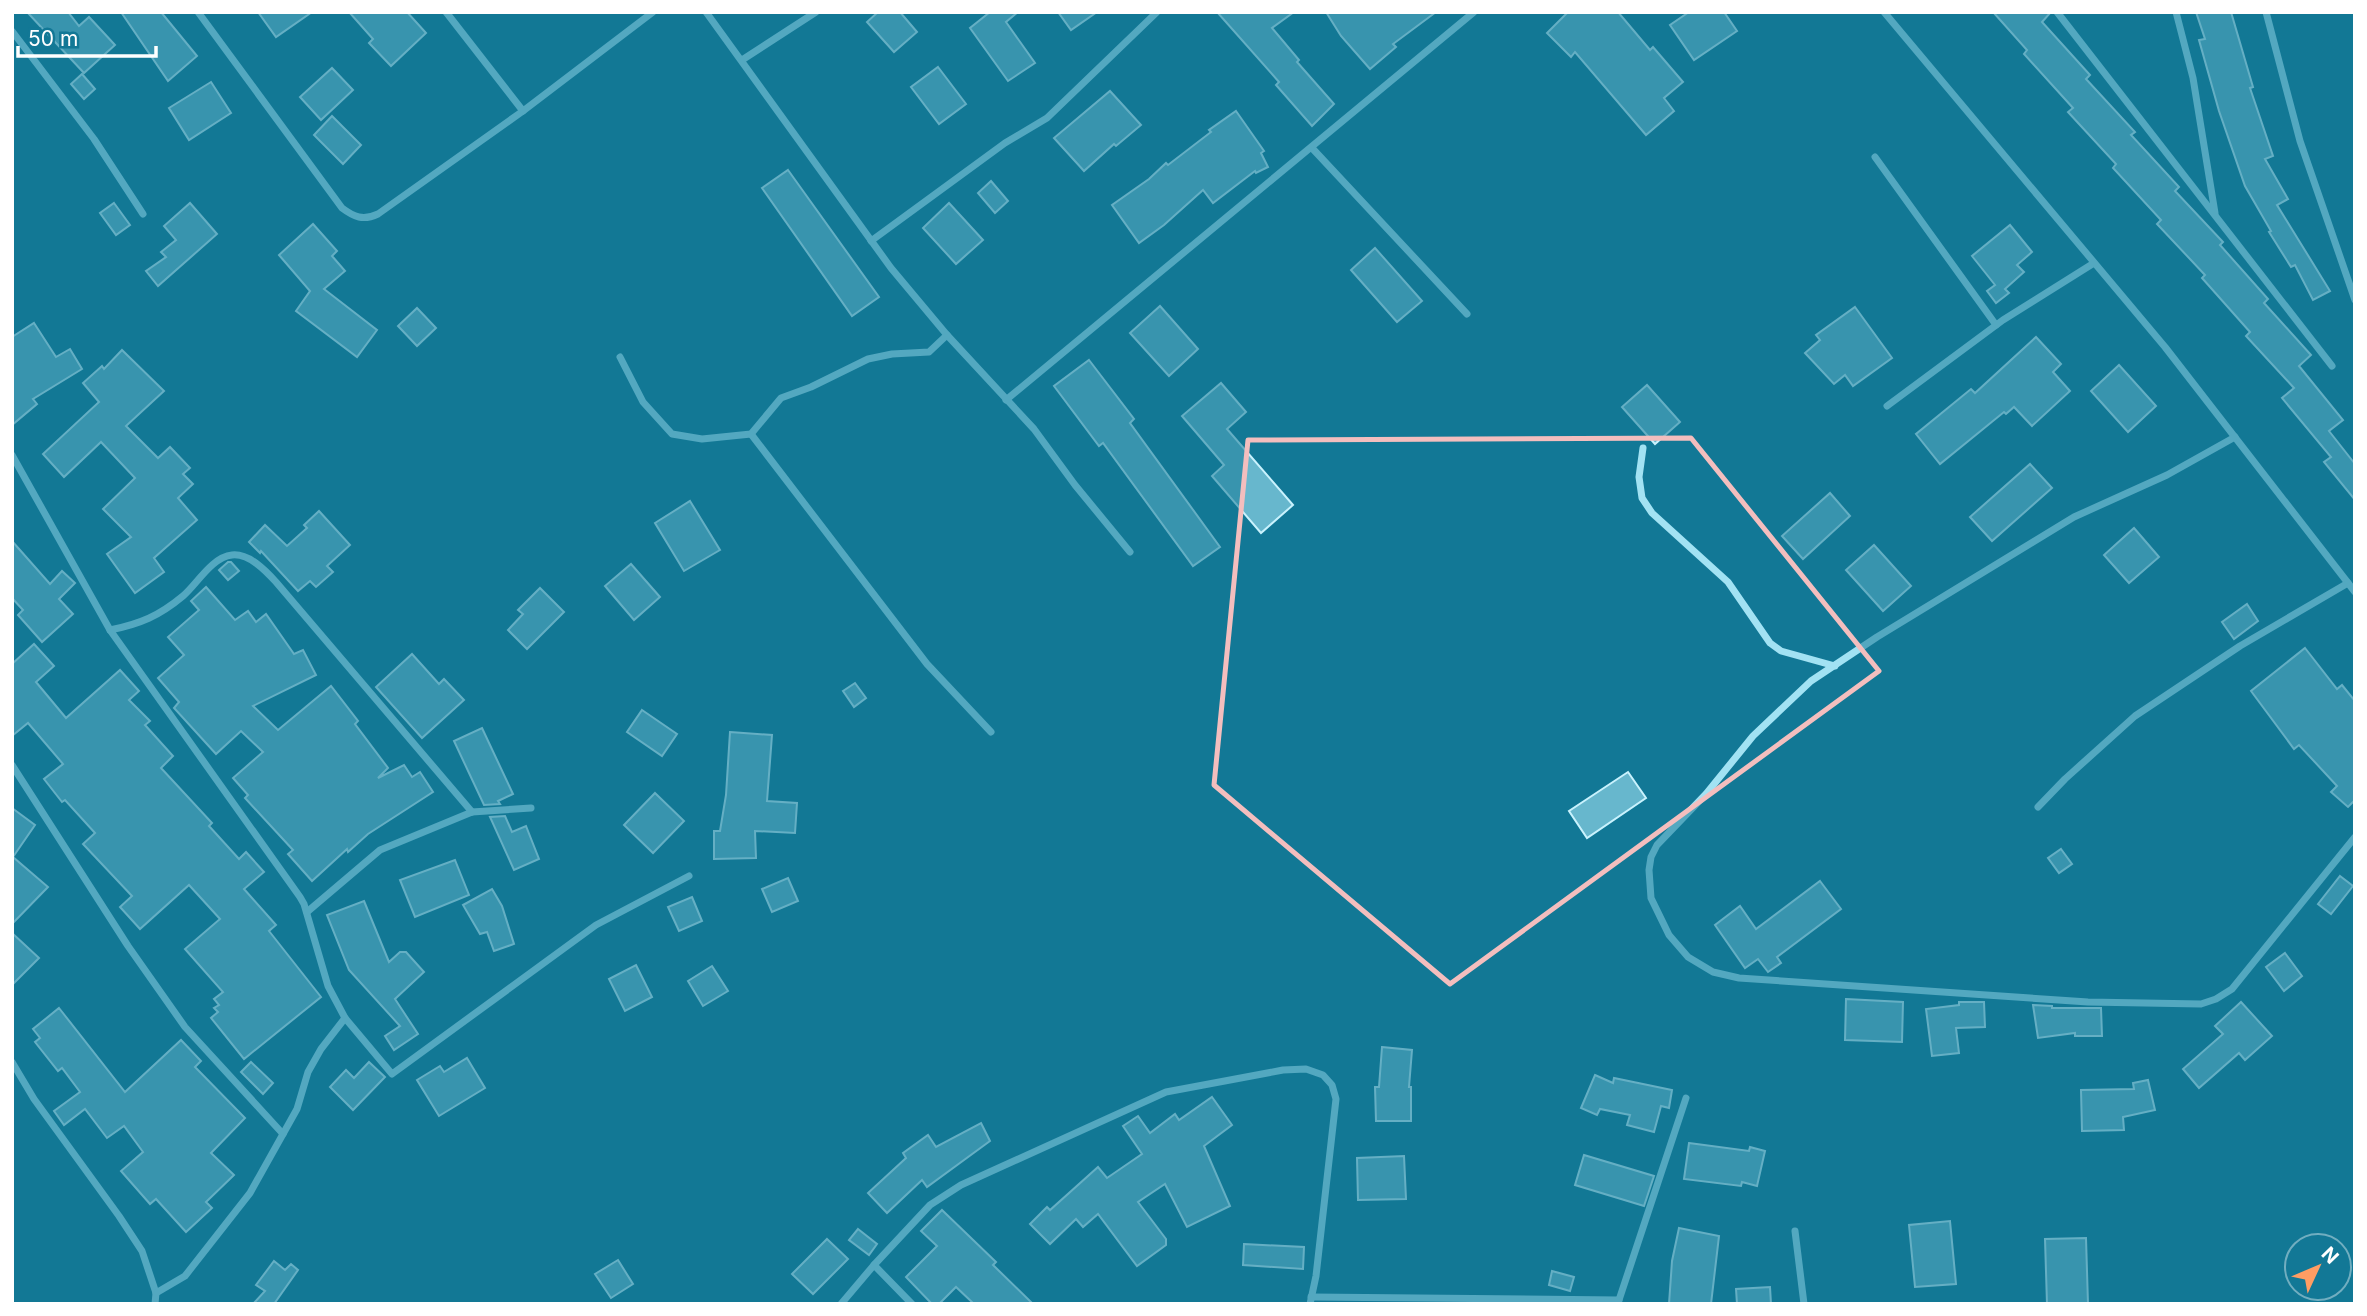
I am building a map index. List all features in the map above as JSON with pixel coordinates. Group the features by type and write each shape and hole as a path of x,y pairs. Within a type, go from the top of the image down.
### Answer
{"street":[{"path":"198,12 342,208 358,218 365,219 378,214 523,111 653,12"},
{"path":"446,12 523,111"},
{"path":"706,12 871,241 947,335 1034,429 1130,552"},
{"path":"742,60 816,12"},
{"path":"871,241 1005,143 1047,118 1157,12"},
{"path":"1006,400 1474,12"},
{"path":"1884,12 2165,347 2355,592"},
{"path":"2057,12 2332,366"},
{"path":"2176,12 2193,78 2215,214"},
{"path":"2266,12 2300,141 2355,300"},
{"path":"12,30 94,139 143,214"},
{"path":"1312,148 1467,314"},
{"path":"1875,157 1996,325"},
{"path":"1887,406 1996,325 2094,263"},
{"path":"620,357 643,402 672,434 702,439 751,434 781,398 811,387 868,359 892,354 929,352 947,335"},
{"path":"751,434 927,664 991,732"},
{"path":"2235,437 2166,475 2074,517 1877,637 1811,681 1754,736 1706,794 1657,845 1649,870 1651,898 1669,935 1688,957 1713,972 1739,978 2088,1002 2201,1004 2232,989 2355,837"},
{"path":"1643,448 1639,477 1642,498 1652,513 1728,582 1770,643 1781,651 1835,666"},
{"path":"12,454 110,630 300,897 307,912 328,986 345,1018 392,1074 596,925 689,876"},
{"path":"110,630 139,624 161,611 225,557 235,554 250,560 262,567 276,582 472,812"},
{"path":"2038,807 2134,716 2240,646 2348,583"},
{"path":"12,765 128,946 185,1027 283,1134"},
{"path":"307,912 380,850 472,812 531,808"},
{"path":"156,1293 185,1276 250,1193 297,1109 308,1072 321,1049 345,1018"},
{"path":"12,1062 34,1099 142,1251 156,1293 155,1304"},
{"path":"841,1304 930,1205 961,1185 1166,1092 1283,1070 1306,1069 1323,1074 1332,1085 1336,1099 1311,1300 1618,1302 1686,1098"},
{"path":"1795,1231 1804,1304"},
{"path":"874,1265 912,1304"}],"highlighted area":[{"path":"1691,438 1879,671 1450,984 1214,785 1248,440"}],"building":[{"path":"27,12 68,12 79,26 89,17 115,45 84,73"},
{"path":"121,12 161,12 197,56 168,81"},
{"path":"258,12 312,12 276,37"},
{"path":"349,12 407,12 426,33 391,66 369,43 373,39"},
{"path":"878,12 900,12 917,32 894,52 867,22"},
{"path":"990,12 1018,12 1006,22 1035,63 1008,81 970,28"},
{"path":"1058,12 1097,12 1071,30"},
{"path":"1217,12 1294,12 1272,28 1299,60 1297,62 1334,104 1312,126 1276,85 1279,82"},
{"path":"1326,12 1436,12 1393,44 1396,47 1370,69 1341,36"},
{"path":"1568,12 1618,12 1650,50 1653,47 1683,82 1664,98 1674,111 1646,135 1575,52 1571,57 1547,33"},
{"path":"1689,12 1724,12 1737,31 1694,60 1670,25"},
{"path":"1993,12 2051,12 2042,22 2090,75 2086,79 2135,132 2131,135 2179,187 2175,191 2223,242 2220,245 2268,299 2264,303 2311,355 2299,366 2343,420 2329,431 2355,464 2355,500 2324,462 2331,457 2282,398 2294,388 2246,336 2250,332 2202,278 2205,275 2157,224 2161,220 2113,168 2116,164 2068,112 2073,108 2024,54 2027,50"},
{"path":"2196,12 2231,12 2253,87 2250,88 2273,156 2265,159 2288,199 2277,205 2330,291 2313,300 2295,265 2291,267 2269,232 2271,231 2245,186 2219,111 2199,40 2205,39"},
{"path":"938,67 966,104 939,124 911,87"},
{"path":"332,68 353,90 321,120 300,97"},
{"path":"82,74 95,89 84,99 71,84"},
{"path":"211,82 231,113 189,140 169,108"},
{"path":"1110,91 1141,125 1116,146 1114,144 1084,171 1054,138"},
{"path":"1236,111 1264,151 1261,153 1268,167 1256,173 1255,171 1213,203 1203,190 1139,243 1112,205"},
{"path":"332,116 361,145 343,164 314,135"},
{"path":"788,170 879,297 852,316 762,188"},
{"path":"991,181 1008,201 995,213 978,193"},
{"path":"114,203 130,225 116,235 100,213"},
{"path":"190,203 217,234 158,286 146,271 166,257 161,252 176,240 164,226"},
{"path":"949,203 983,240 956,264 923,228"},
{"path":"313,224 337,251 332,256 345,271 324,289 377,330 357,357 296,311 310,291 279,255"},
{"path":"2010,225 2032,252 2017,265 2024,272 2005,289 2009,293 1996,303 1987,291 1995,285 1972,256"},
{"path":"1375,248 1422,301 1397,322 1351,270"},
{"path":"1160,306 1198,349 1169,376 1130,333"},
{"path":"1855,307 1892,358 1853,386 1845,375 1834,384 1805,353 1820,340 1816,335"},
{"path":"417,308 436,328 417,346 398,326"},
{"path":"34,323 56,357 70,349 82,369 33,399 37,404 12,425 12,337"},
{"path":"2036,337 2061,364 2053,372 2070,391 2032,426 2014,407 2006,414 2004,412 1940,464 1916,434 1971,389 1975,393"},
{"path":"122,350 164,391 126,426 158,458 170,447 190,468 183,474 193,484 178,498 197,520 154,558 164,572 135,593 107,554 131,537 103,509 135,478 101,442 64,477 43,454 99,402 83,383 102,366 104,369"},
{"path":"1089,360 1134,419 1130,423 1220,547 1193,566 1103,443 1099,446 1054,386"},
{"path":"2119,365 2156,406 2128,432 2091,391"},
{"path":"1221,383 1246,412 1227,429 1293,505 1261,533 1212,476 1224,465 1182,416"},
{"path":"1647,385 1680,422 1655,444 1622,407"},
{"path":"2030,464 2052,488 1992,541 1970,517"},
{"path":"1830,493 1850,516 1803,559 1782,536"},
{"path":"690,501 720,550 684,571 655,523"},
{"path":"319,511 350,545 327,566 333,572 316,587 310,581 298,591 261,551 260,553 249,542 265,525 287,546 307,528 304,525"},
{"path":"2134,528 2159,557 2129,583 2104,555"},
{"path":"12,541 50,584 62,571 75,583 59,599 73,614 42,642 18,615 23,610 12,598"},
{"path":"1874,545 1911,586 1883,611 1846,570"},
{"path":"228,562 239,571 228,580 219,570"},
{"path":"631,564 660,597 634,620 605,586"},
{"path":"206,587 235,620 248,611 256,622 266,614 294,654 303,650 316,675 253,706 278,730 331,686 358,721 355,724 388,768 378,778 404,765 412,777 420,772 433,792 368,834 348,852 347,849 312,881 288,854 293,850 245,798 248,795 233,778 263,752 241,731 216,754 174,708 179,702 158,678 184,655 168,637 199,610 191,601"},
{"path":"540,588 564,612 527,649 508,630 523,614 518,610"},
{"path":"2247,604 2258,621 2234,639 2222,622"},
{"path":"34,644 54,666 36,682 66,718 120,670 139,691 129,700 150,721 145,725 173,756 161,768 212,823 209,826 239,859 246,852 264,872 244,889 276,925 269,931 321,997 244,1059 211,1018 218,1012 214,1008 219,1005 214,999 223,992 185,949 220,919 189,885 140,929 120,907 132,896 83,844 95,833 65,800 62,802 44,779 63,764 28,723 12,736 12,664"},
{"path":"2305,648 2337,689 2342,685 2355,701 2355,800 2348,807 2331,792 2337,786 2299,745 2294,749 2251,691"},
{"path":"412,654 439,684 444,679 464,700 422,738 376,687"},
{"path":"855,683 866,698 854,707 843,691"},
{"path":"642,710 677,734 662,756 627,732"},
{"path":"482,728 513,794 498,801 500,804 484,805 454,741"},
{"path":"730,732 772,735 767,801 797,803 795,833 755,831 756,858 714,859 714,831 720,831 726,795"},
{"path":"1628,772 1646,798 1587,838 1569,811"},
{"path":"655,793 684,821 653,853 624,825"},
{"path":"12,808 35,825 13,857 48,887 12,924"},
{"path":"505,816 512,832 526,826 539,859 514,870 490,817"},
{"path":"2061,849 2072,864 2059,873 2048,858"},
{"path":"455,860 469,895 415,917 400,880"},
{"path":"2340,876 2353,886 2331,914 2318,904"},
{"path":"788,878 798,901 772,912 762,889"},
{"path":"1820,881 1841,909 1777,957 1781,963 1768,972 1758,959 1745,968 1715,925 1740,906 1756,929"},
{"path":"492,889 502,906 514,944 494,951 487,932 480,934 463,905"},
{"path":"692,897 702,921 679,931 668,907"},
{"path":"364,901 389,962 400,952 406,952 424,972 395,999 418,1034 394,1050 385,1036 400,1026 349,970 327,915"},
{"path":"12,933 39,958 12,985"},
{"path":"2285,953 2302,976 2284,991 2266,967"},
{"path":"636,965 652,997 625,1011 609,979"},
{"path":"712,966 728,991 703,1006 688,981"},
{"path":"1846,999 1903,1002 1902,1042 1845,1040"},
{"path":"1959,1002 1984,1002 1985,1027 1956,1028 1959,1053 1932,1056 1926,1009 1959,1005"},
{"path":"2241,1002 2272,1036 2245,1060 2239,1053 2199,1088 2183,1069 2223,1034 2215,1026"},
{"path":"2033,1005 2052,1008 2101,1008 2102,1036 2075,1036 2075,1033 2038,1038"},
{"path":"59,1008 125,1092 181,1040 201,1061 195,1067 245,1118 211,1153 234,1175 206,1202 212,1208 186,1232 156,1199 150,1204 121,1171 143,1152 124,1126 107,1138 85,1109 64,1125 54,1111 80,1092 62,1068 58,1071 35,1042 40,1038 33,1029"},
{"path":"1382,1047 1412,1050 1409,1087 1411,1121 1376,1121 1375,1087 1379,1087"},
{"path":"467,1058 485,1088 439,1116 417,1080 440,1066 444,1072"},
{"path":"251,1062 273,1083 263,1094 241,1072"},
{"path":"369,1062 385,1077 353,1110 330,1087 346,1070 354,1078"},
{"path":"1595,1075 1613,1083 1614,1078 1672,1090 1669,1108 1661,1106 1654,1132 1627,1125 1630,1115 1600,1109 1597,1115 1581,1108"},
{"path":"2148,1080 2155,1110 2123,1117 2124,1130 2082,1131 2081,1090 2134,1089 2133,1083"},
{"path":"1212,1097 1232,1125 1204,1146 1230,1206 1187,1227 1165,1184 1138,1202 1166,1239 1166,1245 1137,1266 1098,1214 1083,1227 1076,1219 1050,1244 1030,1224 1047,1207 1050,1210 1098,1167 1107,1178 1142,1154 1123,1126 1138,1116 1150,1133 1175,1114 1179,1120"},
{"path":"981,1123 990,1141 927,1187 922,1180 887,1213 868,1193 906,1158 903,1153 928,1135 936,1147"},
{"path":"1689,1143 1749,1151 1750,1147 1765,1151 1757,1186 1742,1182 1741,1186 1684,1179"},
{"path":"1584,1155 1654,1176 1644,1206 1575,1185"},
{"path":"1404,1156 1406,1199 1358,1200 1357,1158"},
{"path":"942,1210 996,1262 993,1265 1033,1304 974,1304 956,1287 939,1304 932,1304 906,1277 937,1246 921,1231"},
{"path":"1950,1221 1956,1284 1915,1287 1909,1225"},
{"path":"1679,1228 1719,1236 1711,1304 1669,1304 1672,1261"},
{"path":"858,1229 877,1244 869,1255 849,1240"},
{"path":"2086,1238 2088,1304 2047,1304 2045,1239"},
{"path":"827,1239 848,1259 813,1294 792,1274"},
{"path":"1244,1244 1304,1247 1303,1269 1243,1265"},
{"path":"618,1260 633,1284 611,1298 595,1274"},
{"path":"274,1261 285,1270 291,1264 298,1270 274,1304 253,1304 265,1291 256,1285"},
{"path":"1552,1271 1574,1277 1570,1291 1549,1285"},
{"path":"1770,1287 1771,1304 1737,1304 1736,1289"}]}
